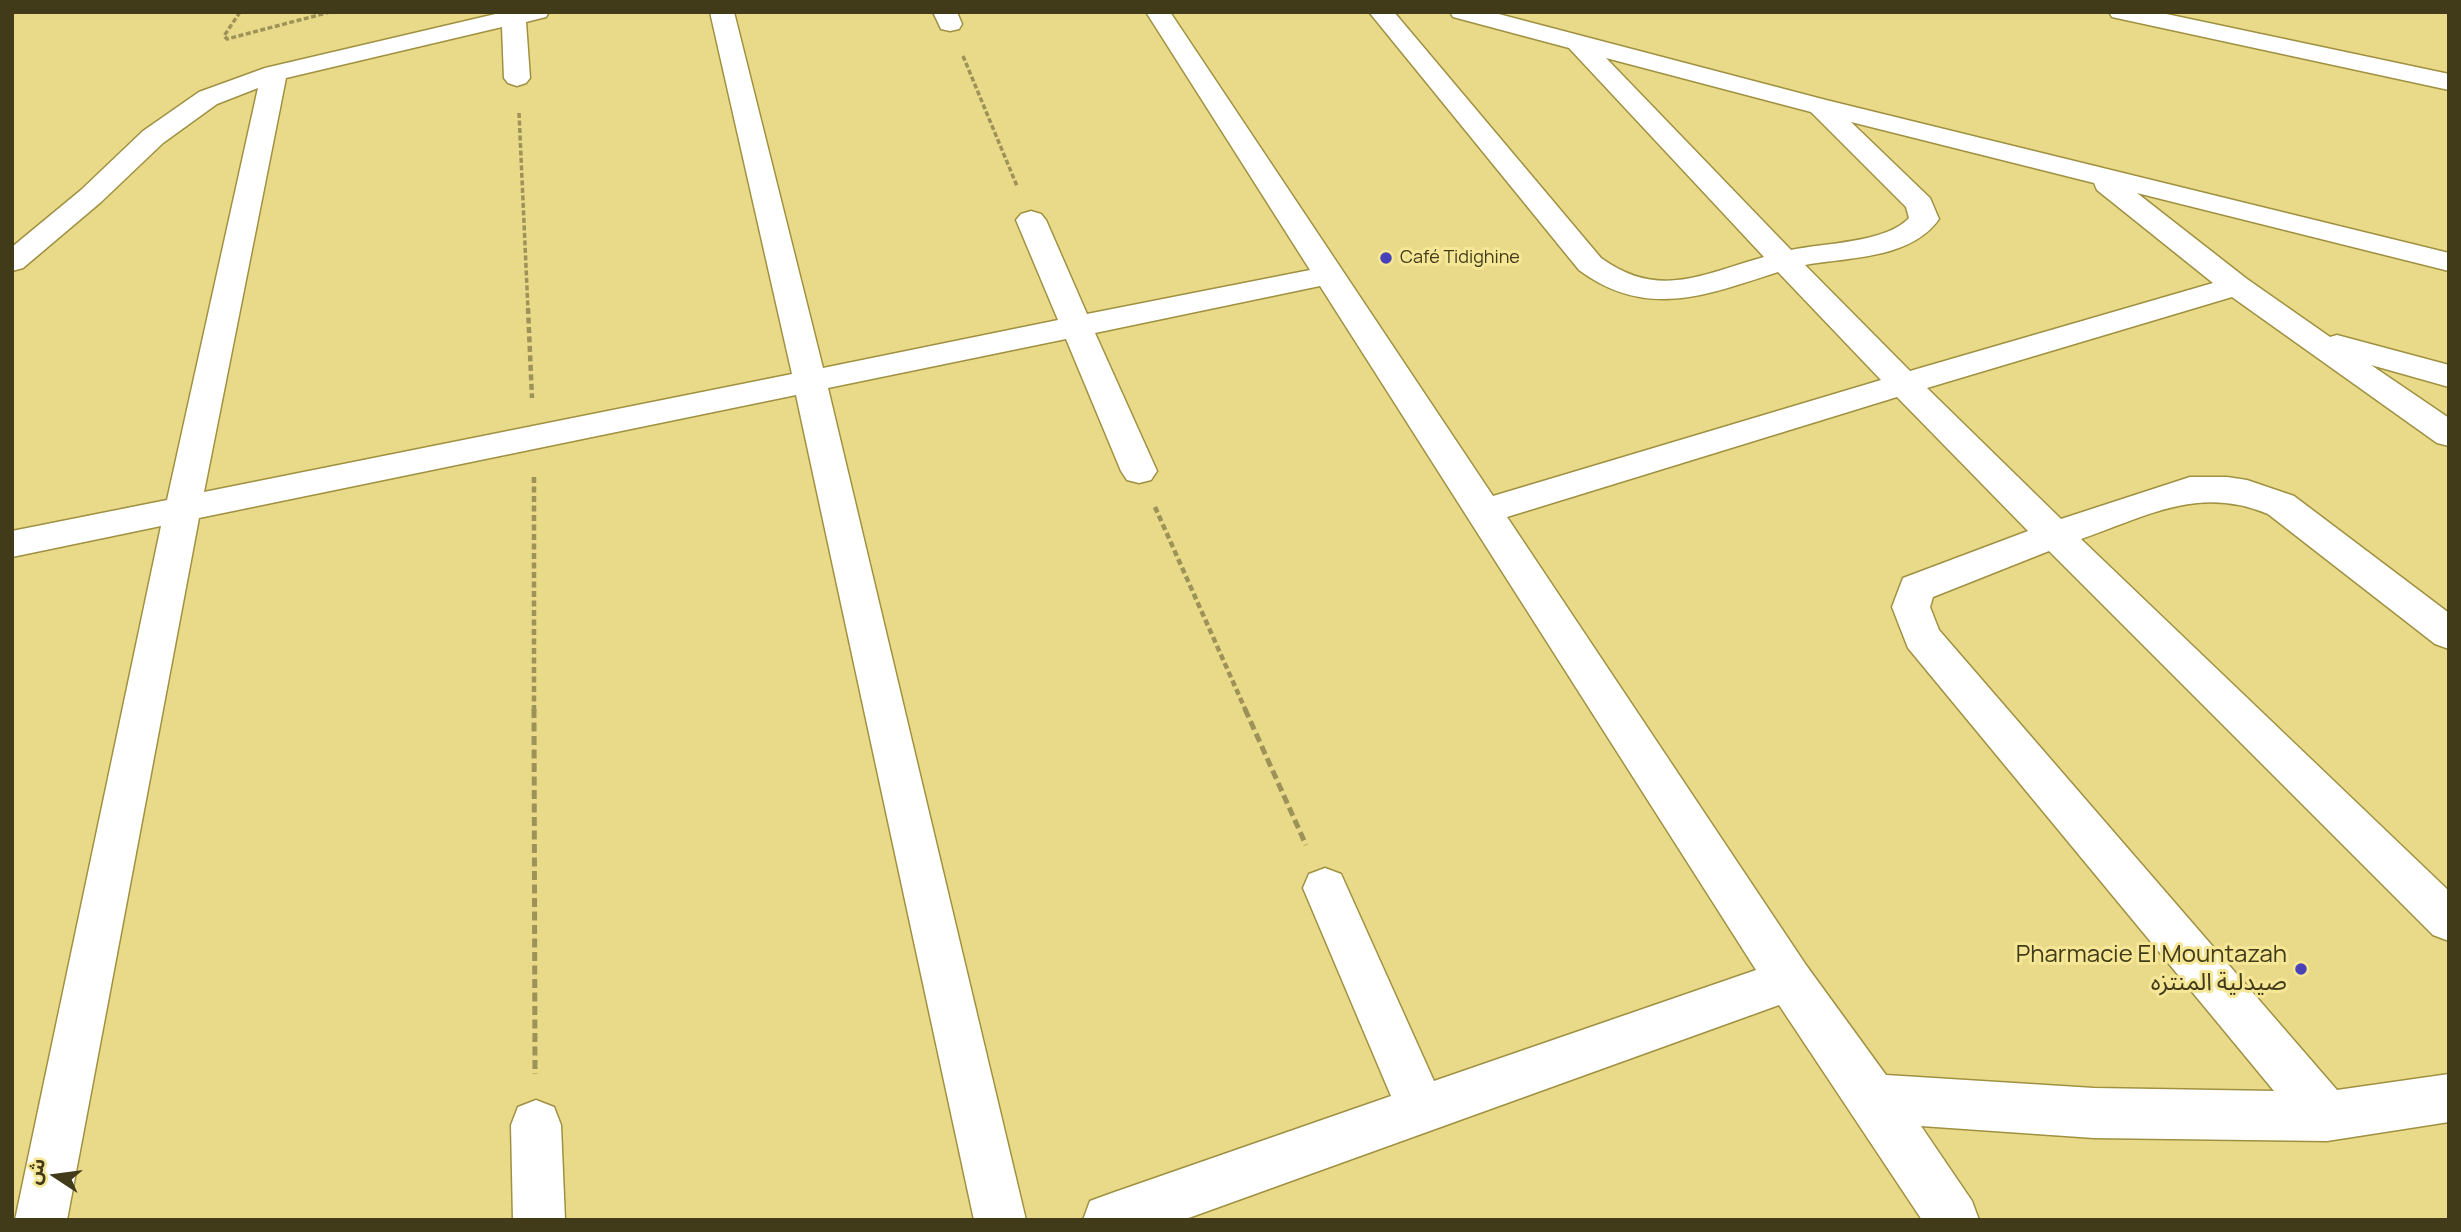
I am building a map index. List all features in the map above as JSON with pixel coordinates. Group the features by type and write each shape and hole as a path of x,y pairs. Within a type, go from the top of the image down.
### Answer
{"street":[{"path":"722,12 810,382 1000,1220"},
{"path":"1158,12 1789,980 1873,1099 1953,1220"},
{"path":"1381,12 1590,264 1611,280 1662,291 1694,288 1783,261 1894,239 1912,232 1924,219 1920,204 1818,106"},
{"path":"1462,12 1818,106 2449,262"},
{"path":"2122,12 2449,82"},
{"path":"12,262 182,115 219,93 274,73 526,15 517,78"},
{"path":"1577,42 1903,384 2449,921"},
{"path":"41,1220 183,508 274,73"},
{"path":"2098,176 2236,286 2449,435"},
{"path":"1031,220 1139,471"},
{"path":"12,544 1329,275"},
{"path":"1483,512 2236,286"},
{"path":"2308,337 2449,376"},
{"path":"2327,1116 1922,637 1911,607 1916,589 2054,535 2190,489 2225,487 2254,494 2281,506 2449,634"},
{"path":"1325,888 1422,1110"},
{"path":"1109,1220 1789,980"},
{"path":"1873,1099 2094,1113 2327,1116 2449,1098"},
{"path":"536,1125 538,1220"}],"path":[{"path":"240,12 227,28 224,36 226,39 330,12"},
{"path":"948,18 1031,220"},
{"path":"517,78 533,439 536,1125"},
{"path":"1139,471 1325,888"}],"place":[{"name":"Café Tidighine","path":"1386,258"},
{"name":"Pharmacie El Mountazah صيدلية المنتزه","path":"2301,969"}]}
